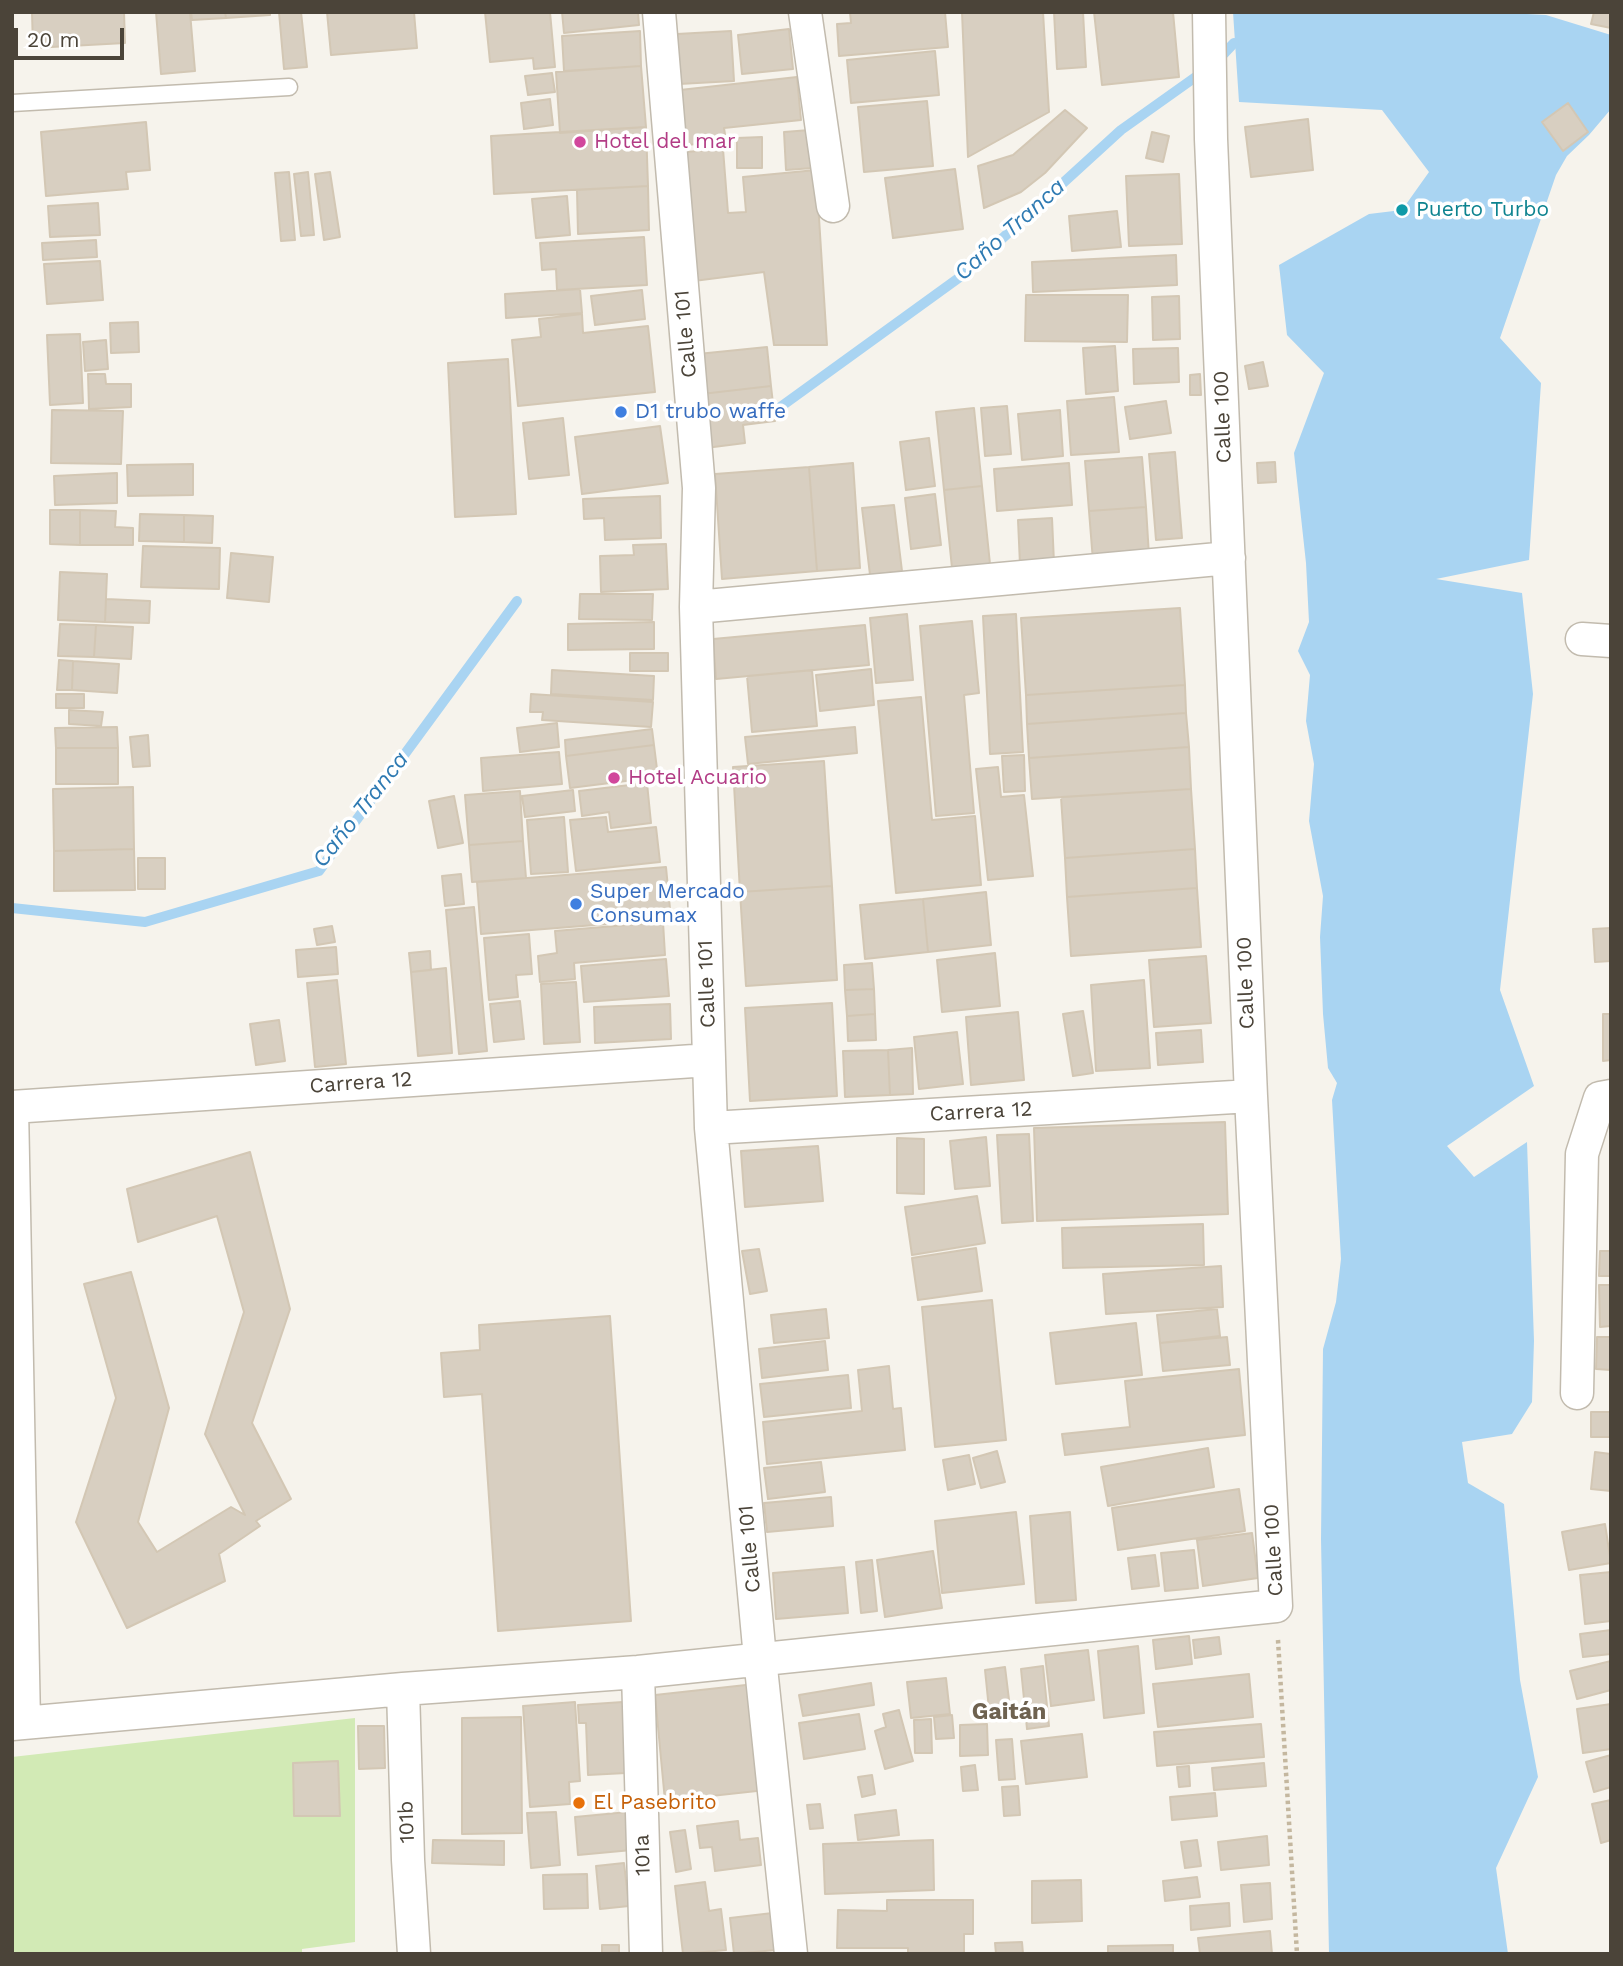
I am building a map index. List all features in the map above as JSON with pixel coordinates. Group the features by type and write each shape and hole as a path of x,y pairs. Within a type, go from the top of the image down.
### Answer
{"street":[{"name":"Calle 101","path":"659,12 699,488 696,607 711,1128 760,1658 791,1954"},
{"path":"805,12 833,206"},
{"name":"Calle 100","path":"1209,12 1211,139 1251,1096 1276,1606"},
{"path":"696,607 1229,558"},
{"name":"Carrera 12","path":"12,1107 709,1060"},
{"name":"Carrera 12","path":"711,1128 1251,1096"},
{"path":"1577,1392 1582,1154 1600,1098 1611,1096"},
{"path":"12,1107 18,1723 403,1689 638,1672 1276,1606"},
{"name":"101a","path":"638,1672 646,1954"},
{"name":"101b","path":"403,1689 414,1954"}],"lane":[{"path":"12,103 289,87"}],"path":[{"name":"Calle 100","path":"1276,1606 1297,1954"}],"green space":[{"path":"355,1718 355,1942 302,1949 302,1954 12,1954 12,1757"}],"water":[{"path":"1233,12 1489,12 1546,15 1611,35 1611,109 1567,156 1556,175 1500,338 1541,383 1529,560 1436,579 1522,593 1533,694 1500,990 1534,1086 1447,1146 1474,1177 1527,1142 1534,1341 1532,1402 1512,1434 1462,1442 1468,1483 1504,1504 1520,1680 1538,1777 1496,1868 1508,1954 1329,1954 1321,1539 1323,1349 1336,1302 1341,1259 1332,1100 1337,1083 1328,1068 1320,937 1323,896 1309,821 1314,764 1306,721 1310,675 1298,651 1309,622 1306,563 1294,453 1324,373 1287,335 1279,265 1369,214 1402,210 1429,172 1382,110 1239,102"}],"building":[{"path":"32,12 124,12 125,43 33,48"},
{"path":"156,12 190,12 195,71 161,74"},
{"path":"191,12 225,12 226,18 192,20"},
{"path":"225,12 270,12 270,15 226,18"},
{"path":"279,12 301,12 307,67 284,69"},
{"path":"327,12 414,12 417,48 331,55"},
{"path":"485,12 550,12 555,67 534,69 533,58 490,62"},
{"path":"562,12 638,12 639,25 564,33"},
{"path":"850,12 945,12 948,47 839,56 837,24 851,23"},
{"path":"962,12 1043,12 1049,112 968,157"},
{"path":"1054,12 1083,12 1086,67 1057,69"},
{"path":"1094,12 1173,12 1179,77 1102,85"},
{"path":"1594,12 1611,12 1611,28 1591,24"},
{"path":"789,29 793,69 742,74 738,35"},
{"path":"640,31 641,66 564,71 562,36"},
{"path":"731,31 734,81 679,84 677,34"},
{"path":"935,51 939,95 851,103 847,60"},
{"path":"641,66 646,127 560,133 556,72"},
{"path":"552,73 555,92 528,95 525,76"},
{"path":"797,77 801,120 724,128 726,141 677,146 671,91"},
{"path":"550,99 553,125 524,129 521,103"},
{"path":"927,101 933,166 864,172 858,107"},
{"path":"1568,103 1588,132 1563,151 1542,122"},
{"path":"1065,110 1087,128 1045,173 1021,192 984,208 978,166 1013,155"},
{"path":"1308,119 1313,170 1251,177 1245,127"},
{"path":"146,122 150,170 126,172 128,189 46,196 41,132"},
{"path":"646,127 648,186 494,194 491,136"},
{"path":"810,130 813,168 786,170 784,132"},
{"path":"1152,132 1169,136 1163,162 1146,158"},
{"path":"762,137 762,168 737,168 737,138"},
{"path":"723,149 728,213 746,212 743,177 816,170 827,345 774,345 764,272 686,282 674,153"},
{"path":"955,169 963,229 893,238 885,178"},
{"path":"289,172 295,240 281,241 275,173"},
{"path":"308,172 314,235 301,236 294,174"},
{"path":"330,172 340,237 324,240 315,174"},
{"path":"1179,174 1182,244 1129,246 1126,176"},
{"path":"648,186 649,230 578,234 577,190"},
{"path":"567,196 570,235 536,238 532,199"},
{"path":"98,203 100,235 50,237 48,206"},
{"path":"1117,211 1121,247 1072,251 1069,216"},
{"path":"644,237 647,285 557,290 556,269 542,270 540,243"},
{"path":"96,240 97,257 43,260 42,243"},
{"path":"1176,255 1177,285 1033,292 1032,262"},
{"path":"100,261 103,300 47,304 44,264"},
{"path":"580,289 582,313 506,318 505,294"},
{"path":"642,290 645,319 595,325 591,296"},
{"path":"1026,295 1128,295 1127,342 1025,341"},
{"path":"1179,296 1180,339 1153,340 1152,297"},
{"path":"582,314 583,333 648,326 655,392 518,406 512,340 541,337 539,319"},
{"path":"138,322 139,352 111,353 110,323"},
{"path":"80,334 83,403 50,405 47,335"},
{"path":"106,340 108,369 85,371 83,342"},
{"path":"1115,346 1118,391 1086,394 1083,348"},
{"path":"767,347 771,386 693,395 688,355"},
{"path":"1178,348 1179,382 1134,384 1133,349"},
{"path":"508,359 516,514 455,517 448,363"},
{"path":"1263,362 1268,386 1249,389 1245,366"},
{"path":"88,374 105,374 106,384 131,384 131,407 89,409"},
{"path":"1200,374 1201,395 1190,395 1190,375"},
{"path":"771,386 775,421 743,425 745,443 698,449 693,395"},
{"path":"1114,397 1119,452 1071,455 1067,401"},
{"path":"1166,401 1171,433 1130,439 1125,407"},
{"path":"1007,406 1011,454 985,456 981,408"},
{"path":"974,408 982,486 944,490 936,412"},
{"path":"52,410 123,411 121,464 51,463"},
{"path":"1060,410 1063,456 1022,460 1018,414"},
{"path":"563,418 569,475 529,479 523,423"},
{"path":"660,426 668,483 582,494 575,437"},
{"path":"929,438 935,486 906,490 900,442"},
{"path":"1175,452 1182,538 1156,540 1149,454"},
{"path":"1142,457 1146,507 1089,511 1085,461"},
{"path":"1275,462 1276,482 1258,483 1257,463"},
{"path":"853,463 860,568 817,571 809,467"},
{"path":"1069,463 1072,505 997,511 994,469"},
{"path":"193,464 193,495 128,496 127,465"},
{"path":"809,467 817,571 722,579 715,474"},
{"path":"117,473 117,503 55,505 54,476"},
{"path":"982,486 990,564 952,568 944,490"},
{"path":"935,494 941,545 911,549 905,498"},
{"path":"660,496 661,538 605,540 604,518 584,519 583,499"},
{"path":"894,505 902,571 870,575 862,508"},
{"path":"1146,507 1149,556 1093,561 1089,511"},
{"path":"50,510 80,510 80,545 50,544"},
{"path":"80,510 116,511 115,527 133,528 133,545 80,545"},
{"path":"140,514 184,515 184,542 139,541"},
{"path":"184,515 213,516 212,543 184,542"},
{"path":"1052,518 1054,563 1020,565 1018,520"},
{"path":"666,544 668,589 601,592 600,556 634,555 633,545"},
{"path":"143,546 220,548 219,589 141,587"},
{"path":"231,553 273,557 269,602 227,598"},
{"path":"60,572 107,574 105,622 58,620"},
{"path":"580,594 653,594 652,620 579,619"},
{"path":"106,599 150,601 149,623 105,622"},
{"path":"1180,608 1185,685 1026,695 1021,618"},
{"path":"907,614 913,680 876,683 870,618"},
{"path":"1016,614 1023,752 990,754 983,616"},
{"path":"972,621 979,693 964,695 974,813 936,816 920,626"},
{"path":"654,622 654,649 568,650 568,624"},
{"path":"60,624 96,625 94,657 58,656"},
{"path":"96,625 133,627 131,659 94,657"},
{"path":"865,625 869,665 716,679 713,639"},
{"path":"630,653 668,653 668,671 630,671"},
{"path":"59,660 73,661 72,690 57,690"},
{"path":"73,661 119,664 117,693 72,690"},
{"path":"871,669 874,705 820,711 816,675"},
{"path":"552,670 654,676 653,700 551,694"},
{"path":"812,670 817,726 752,732 747,676"},
{"path":"1185,685 1186,713 1027,724 1026,695"},
{"path":"56,694 84,694 84,708 56,708"},
{"path":"531,694 653,702 651,727 542,720 543,712 530,712"},
{"path":"921,697 932,820 975,816 981,885 896,893 878,701"},
{"path":"69,710 103,712 101,726 69,724"},
{"path":"1186,713 1189,747 1029,758 1027,724"},
{"path":"557,723 559,747 520,752 517,728"},
{"path":"117,727 118,748 56,748 55,728"},
{"path":"855,727 857,753 748,764 745,737"},
{"path":"652,729 654,745 566,756 565,740"},
{"path":"148,735 150,766 133,767 130,737"},
{"path":"654,745 658,777 570,788 566,756"},
{"path":"1189,747 1191,789 1032,799 1029,758"},
{"path":"56,748 118,748 118,784 56,784"},
{"path":"559,752 562,784 483,791 481,758"},
{"path":"1024,755 1025,791 1004,792 1002,756"},
{"path":"824,761 832,886 740,892 733,767"},
{"path":"998,767 1001,797 1024,795 1033,876 988,880 976,769"},
{"path":"647,783 651,823 611,828 609,812 582,816 579,791"},
{"path":"133,787 134,849 54,851 53,789"},
{"path":"1191,789 1195,849 1065,858 1061,797"},
{"path":"573,790 575,811 525,817 522,796"},
{"path":"520,791 523,841 469,845 465,795"},
{"path":"454,796 463,843 438,848 429,801"},
{"path":"564,817 568,872 531,874 527,820"},
{"path":"606,817 608,832 656,827 660,862 576,871 570,820"},
{"path":"523,841 526,878 472,882 469,845"},
{"path":"134,849 135,890 54,891 54,851"},
{"path":"1195,849 1197,888 1067,897 1065,858"},
{"path":"138,858 165,858 165,889 138,889"},
{"path":"666,867 671,919 481,934 477,882"},
{"path":"461,874 464,904 445,906 442,876"},
{"path":"832,886 837,980 746,986 740,892"},
{"path":"1197,888 1201,947 1071,956 1067,897"},
{"path":"986,892 991,945 928,952 923,899"},
{"path":"923,899 928,952 865,959 860,905"},
{"path":"474,907 487,1051 459,1054 446,910"},
{"path":"663,922 665,955 574,963 575,979 540,982 538,956 557,953 555,931"},
{"path":"332,926 335,942 317,945 314,929"},
{"path":"1611,928 1611,961 1595,962 1593,929"},
{"path":"529,934 532,974 516,975 518,997 489,1000 484,938"},
{"path":"336,947 338,974 298,977 296,950"},
{"path":"430,951 431,970 411,972 409,953"},
{"path":"995,953 1000,1006 942,1012 937,960"},
{"path":"1206,956 1211,1023 1154,1027 1149,960"},
{"path":"666,959 669,996 584,1002 581,966"},
{"path":"872,963 874,989 845,990 844,965"},
{"path":"446,968 452,1053 418,1056 411,972"},
{"path":"337,980 346,1064 315,1067 307,983"},
{"path":"1144,980 1150,1068 1096,1071 1091,985"},
{"path":"576,982 580,1042 544,1044 541,984"},
{"path":"874,989 875,1014 847,1016 845,990"},
{"path":"520,1001 524,1039 494,1042 490,1004"},
{"path":"832,1003 837,1096 750,1101 745,1008"},
{"path":"670,1004 671,1039 595,1043 594,1007"},
{"path":"1083,1011 1093,1073 1073,1076 1063,1014"},
{"path":"1018,1012 1024,1080 971,1085 966,1017"},
{"path":"875,1014 876,1040 848,1041 847,1016"},
{"path":"1603,1014 1611,1014 1611,1060 1603,1061"},
{"path":"279,1020 285,1061 256,1065 250,1024"},
{"path":"1201,1030 1203,1062 1158,1065 1156,1033"},
{"path":"957,1032 963,1084 919,1089 914,1037"},
{"path":"912,1048 913,1094 890,1095 888,1050"},
{"path":"888,1050 890,1095 845,1097 843,1051"},
{"path":"1225,1122 1228,1214 1037,1221 1034,1128"},
{"path":"1029,1134 1033,1221 1002,1223 997,1135"},
{"path":"986,1137 990,1186 955,1189 950,1141"},
{"path":"897,1138 924,1139 924,1194 897,1193"},
{"path":"818,1146 823,1201 745,1207 741,1151"},
{"path":"250,1152 290,1309 252,1423 291,1499 256,1521 260,1526 219,1554 225,1581 127,1628 76,1522 116,1398 84,1284 131,1272 169,1408 138,1522 157,1552 231,1507 245,1515 205,1434 244,1312 217,1216 138,1242 127,1189"},
{"path":"977,1196 985,1243 912,1255 905,1207"},
{"path":"1203,1224 1204,1265 1063,1268 1062,1228"},
{"path":"976,1248 982,1291 918,1300 912,1258"},
{"path":"759,1249 767,1291 750,1294 742,1251"},
{"path":"1600,1251 1611,1251 1611,1276 1599,1276"},
{"path":"1221,1266 1223,1307 1106,1314 1103,1274"},
{"path":"1599,1285 1611,1285 1611,1326 1600,1327"},
{"path":"992,1300 1006,1440 935,1447 922,1307"},
{"path":"826,1309 829,1338 774,1343 771,1315"},
{"path":"1217,1309 1220,1336 1160,1343 1157,1315"},
{"path":"610,1316 631,1621 498,1631 482,1394 444,1397 441,1353 480,1350 479,1325"},
{"path":"1136,1323 1142,1375 1056,1384 1050,1333"},
{"path":"1227,1337 1230,1365 1163,1371 1160,1343"},
{"path":"1597,1337 1611,1337 1611,1370 1596,1369"},
{"path":"825,1341 828,1370 762,1378 759,1349"},
{"path":"889,1366 893,1409 901,1408 905,1450 767,1464 763,1422 862,1411 858,1370"},
{"path":"1239,1369 1245,1435 1065,1455 1062,1434 1130,1427 1125,1381"},
{"path":"848,1375 851,1408 764,1417 760,1384"},
{"path":"1591,1412 1611,1412 1611,1437 1591,1437"},
{"path":"1208,1448 1214,1487 1108,1506 1101,1467"},
{"path":"997,1451 1005,1482 981,1488 973,1458"},
{"path":"1595,1452 1611,1454 1611,1491 1591,1489"},
{"path":"969,1455 975,1484 948,1490 943,1460"},
{"path":"821,1462 825,1492 768,1499 764,1468"},
{"path":"1239,1489 1245,1531 1118,1550 1112,1508"},
{"path":"831,1497 833,1526 767,1532 764,1503"},
{"path":"1016,1512 1024,1584 942,1593 935,1521"},
{"path":"1070,1512 1076,1600 1036,1603 1030,1516"},
{"path":"1605,1524 1611,1563 1569,1570 1562,1532"},
{"path":"1252,1533 1258,1578 1203,1586 1197,1540"},
{"path":"1194,1550 1198,1588 1165,1591 1161,1553"},
{"path":"933,1551 942,1608 885,1617 877,1560"},
{"path":"1155,1555 1159,1586 1132,1589 1128,1558"},
{"path":"872,1560 877,1611 861,1613 856,1562"},
{"path":"844,1567 848,1613 776,1619 773,1573"},
{"path":"1611,1572 1611,1621 1585,1624 1580,1575"},
{"path":"1611,1630 1611,1654 1583,1657 1580,1634"},
{"path":"1189,1636 1192,1664 1156,1669 1153,1640"},
{"path":"1219,1637 1221,1654 1195,1658 1193,1640"},
{"path":"1138,1646 1144,1713 1104,1718 1098,1651"},
{"path":"1088,1650 1094,1700 1051,1706 1045,1655"},
{"path":"1611,1661 1611,1690 1577,1699 1570,1671"},
{"path":"1043,1666 1049,1726 1027,1729 1021,1669"},
{"path":"1005,1667 1011,1716 990,1719 985,1670"},
{"path":"1249,1674 1253,1717 1158,1727 1153,1684"},
{"path":"946,1678 950,1714 911,1718 907,1682"},
{"path":"871,1683 874,1705 803,1716 799,1695"},
{"path":"755,1684 766,1790 665,1801 655,1695"},
{"path":"575,1702 580,1781 569,1782 570,1804 530,1807 523,1706"},
{"path":"623,1702 626,1773 588,1775 586,1723 579,1723 578,1705"},
{"path":"1611,1704 1611,1749 1583,1753 1577,1709"},
{"path":"899,1710 913,1761 885,1769 875,1731 886,1727 883,1714"},
{"path":"859,1714 865,1749 804,1759 799,1723"},
{"path":"952,1715 954,1738 936,1739 934,1717"},
{"path":"521,1717 522,1833 462,1834 462,1718"},
{"path":"931,1719 932,1753 915,1753 914,1720"},
{"path":"987,1724 988,1755 960,1756 960,1725"},
{"path":"1261,1724 1264,1757 1157,1766 1154,1732"},
{"path":"358,1726 384,1726 385,1768 359,1769"},
{"path":"1082,1734 1087,1777 1026,1784 1021,1741"},
{"path":"1012,1739 1015,1779 999,1780 996,1740"},
{"path":"1611,1755 1611,1787 1594,1792 1586,1762"},
{"path":"338,1761 340,1816 294,1816 293,1763"},
{"path":"1264,1763 1266,1786 1214,1790 1212,1768"},
{"path":"975,1765 978,1790 963,1791 961,1767"},
{"path":"1189,1766 1190,1786 1179,1787 1177,1767"},
{"path":"872,1775 875,1794 862,1797 858,1777"},
{"path":"1018,1786 1020,1815 1004,1816 1002,1787"},
{"path":"1215,1793 1217,1816 1172,1820 1170,1797"},
{"path":"1611,1800 1611,1840 1601,1843 1592,1804"},
{"path":"820,1804 823,1828 810,1829 807,1805"},
{"path":"896,1810 899,1835 858,1840 855,1815"},
{"path":"556,1812 560,1865 531,1868 527,1813"},
{"path":"628,1812 632,1850 578,1855 575,1817"},
{"path":"738,1821 740,1840 758,1838 761,1865 715,1871 712,1847 700,1848 697,1826"},
{"path":"685,1830 691,1869 676,1872 670,1832"},
{"path":"1267,1836 1269,1865 1221,1870 1218,1842"},
{"path":"433,1840 504,1841 504,1865 432,1863"},
{"path":"933,1840 934,1890 825,1894 823,1844"},
{"path":"1197,1840 1201,1866 1185,1868 1181,1842"},
{"path":"624,1863 629,1906 600,1909 596,1866"},
{"path":"587,1874 588,1908 544,1909 543,1875"},
{"path":"1197,1877 1200,1897 1165,1901 1163,1881"},
{"path":"1081,1880 1082,1921 1032,1923 1032,1881"},
{"path":"705,1882 709,1911 721,1909 726,1950 683,1954 675,1886"},
{"path":"1270,1883 1272,1919 1244,1922 1241,1885"},
{"path":"887,1900 973,1900 973,1934 964,1934 964,1954 908,1954 908,1948 837,1948 838,1910 887,1911"},
{"path":"1229,1903 1230,1926 1191,1930 1190,1906"},
{"path":"781,1912 786,1949 734,1954 730,1918"},
{"path":"1270,1931 1272,1954 1200,1954 1198,1938"},
{"path":"1022,1942 1023,1954 996,1954 995,1943"},
{"path":"602,1945 619,1945 619,1954 602,1954"},
{"path":"1173,1945 1173,1954 1108,1954 1108,1946"}],"waterway":[{"name":"Caño Tranca","path":"1217,61 1234,43"},
{"name":"Caño Tranca","path":"779,408 960,277 1121,130 1204,71"},
{"name":"Caño Tranca","path":"12,908 145,922 319,871 517,601"}],"place":[{"name":"Hotel del mar","path":"580,142"},
{"name":"Puerto Turbo","path":"1402,210"},
{"name":"D1 trubo waffe","path":"621,412"},
{"name":"Hotel Acuario","path":"614,778"},
{"name":"Super Mercado Consumax","path":"576,904"},
{"name":"El Pasebrito","path":"579,1803"}],"district":[{"name":"Gaitán","path":"1009,1712"}]}
